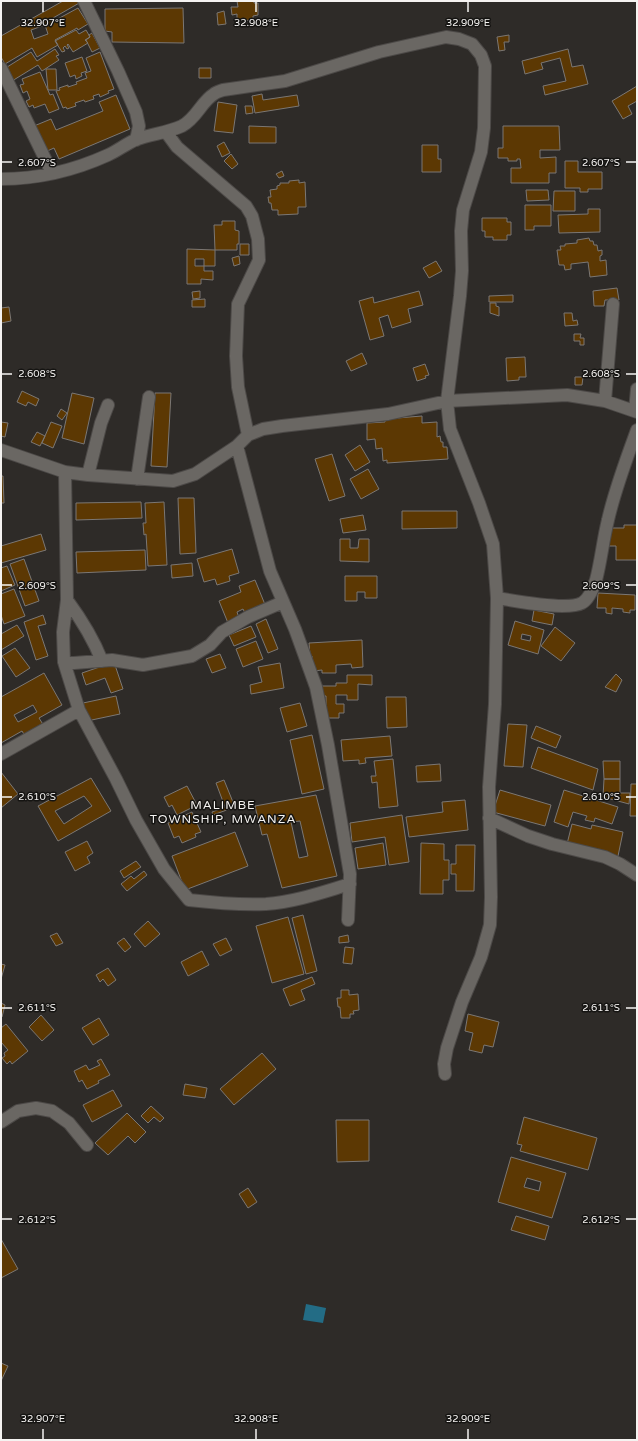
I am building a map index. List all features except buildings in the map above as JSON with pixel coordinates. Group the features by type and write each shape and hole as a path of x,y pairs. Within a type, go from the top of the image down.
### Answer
{"street":[{"path":"84,1 136,112 139,126 136,140"},
{"path":"1,179 24,179 81,166 109,155 136,140 182,126 192,119 214,94 223,90 285,81 379,52 446,37 459,39 472,44 481,55 485,66 484,128 481,152 463,210 461,231 462,270 460,296 447,401 450,429 479,503 493,544 497,598 495,704 489,787 491,897 490,925 481,957 462,1002 447,1048 444,1064 445,1074"},
{"path":"1,68 52,173"},
{"path":"166,132 181,151 246,206 252,216 258,239 259,260 238,304 236,356 238,387 248,435"},
{"path":"606,401 613,304"},
{"path":"1,450 66,472 88,476 173,481 195,474 237,446 248,435 263,429 388,414 447,401 567,395 606,401 636,411 637,389"},
{"path":"137,480 149,397"},
{"path":"88,476 101,423 108,406"},
{"path":"497,598 536,604 574,606 583,603 590,595 596,581 607,522 617,483 637,430"},
{"path":"237,446 270,571 295,629 316,687 328,745 350,874 348,920"},
{"path":"66,472 67,600 63,632 64,662 79,710 136,820 164,869 189,900 219,904 267,904 307,897 350,884"},
{"path":"67,600 81,619 95,643 102,660"},
{"path":"64,662 74,663 112,660 143,665 192,656 210,645 222,632 248,617 283,602"},
{"path":"1,754 79,710"},
{"path":"489,818 528,836 552,844 605,857 620,864 637,875"},
{"path":"1,1122 18,1111 36,1108 52,1111 69,1123 87,1145"}],"water":[{"path":"306,1304 326,1308 323,1323 303,1320"}],"district":[{"name":"MALIMBE TOWNSHIP, MWANZA","path":"223,812"}]}
